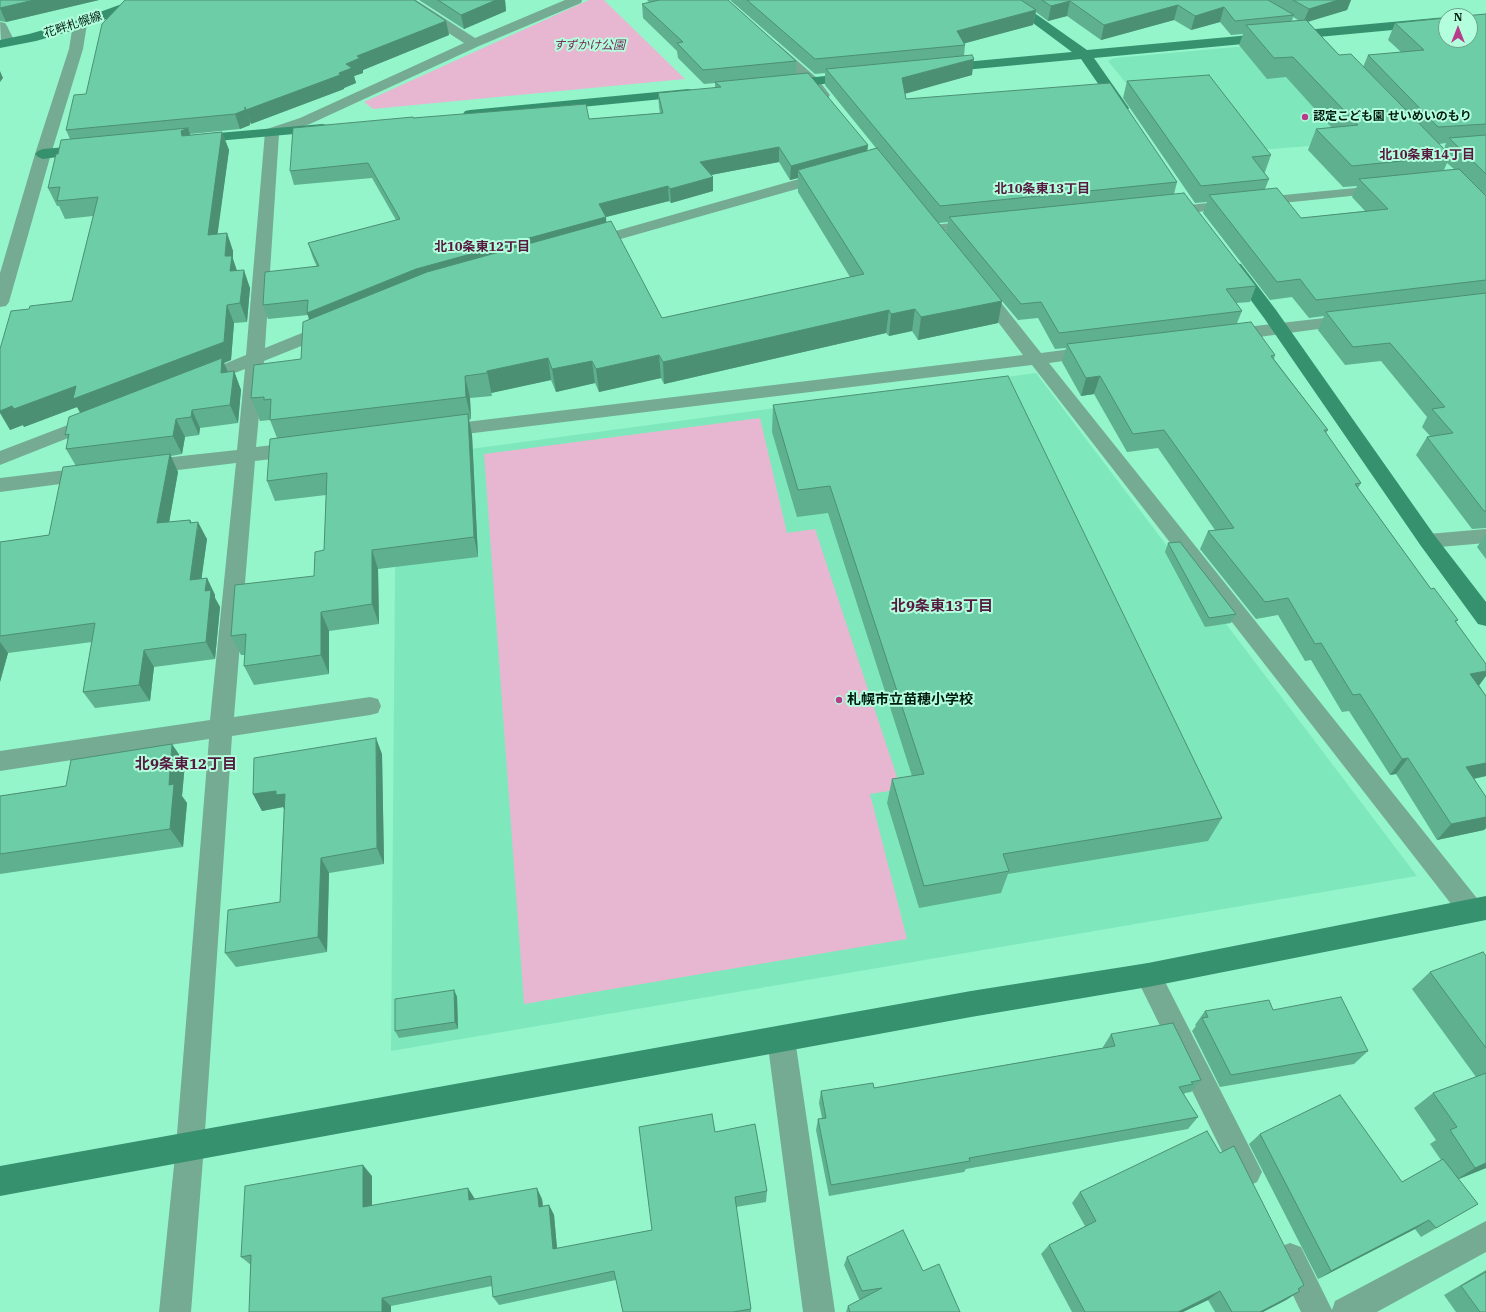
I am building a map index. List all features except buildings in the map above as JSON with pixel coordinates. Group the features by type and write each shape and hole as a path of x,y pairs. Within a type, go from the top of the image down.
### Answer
{"street":[{"name":"花畔札幌線","path":"4,43 31,38 80,24 145,0"},
{"path":"407,0 474,43"},
{"path":"272,132 305,121 474,43 576,0"},
{"path":"1008,0 1086,55 1129,119"},
{"path":"929,70 1438,22"},
{"path":"0,302 43,154 76,48 80,24"},
{"path":"1291,24 1322,42 1328,48"},
{"path":"0,26 4,43"},
{"path":"762,37 812,81 831,104"},
{"path":"772,85 867,76"},
{"path":"455,115 701,92"},
{"path":"178,141 336,126"},
{"path":"175,1312 190,1146 221,729 255,359 272,132"},
{"path":"43,154 99,148"},
{"path":"572,248 840,172"},
{"path":"923,217 943,241"},
{"path":"1227,258 1280,328 1428,542 1486,618"},
{"path":"0,1181 971,1004 1148,975 1479,909 973,278"},
{"path":"1210,337 1367,318"},
{"path":"181,387 255,359 344,322"},
{"path":"428,433 1108,350"},
{"path":"0,458 107,416"},
{"path":"0,485 317,446"},
{"path":"1428,542 1486,536"},
{"path":"0,761 370,706"},
{"path":"1148,975 1257,1193"},
{"path":"781,1039 819,1312"},
{"path":"1278,1235 1317,1312"},
{"path":"1346,1312 1486,1236"}],"lane":[{"path":"1186,207 1246,203 1390,188"},
{"path":"933,229 980,224"}],"shaded area":[{"name":"認定こども園 せいめいのもり","path":"1291,42 1402,141 1335,144 1259,150 1134,93 1108,61 1114,58"},
{"name":"札幌市立苗穂小学校","path":"1036,373 1417,876 391,1051 396,459"}],"green space":[{"name":"すずかけ公園","path":"589,0 604,0 685,79 373,109 364,102"},
{"path":"760,418 787,533 815,529 901,789 870,794 907,939 524,1004 484,454"}],"place":[{"name":"認定こども園 せいめいのもり","path":"1305,117"},
{"name":"札幌市立苗穂小学校","path":"839,700"}],"district":[{"name":"北10条東14丁目","path":"1427,155"},
{"name":"北10条東13丁目","path":"1042,189"},
{"name":"北10条東12丁目","path":"482,247"},
{"name":"北9条東13丁目","path":"942,607"},
{"name":"北9条東12丁目","path":"186,765"}]}
